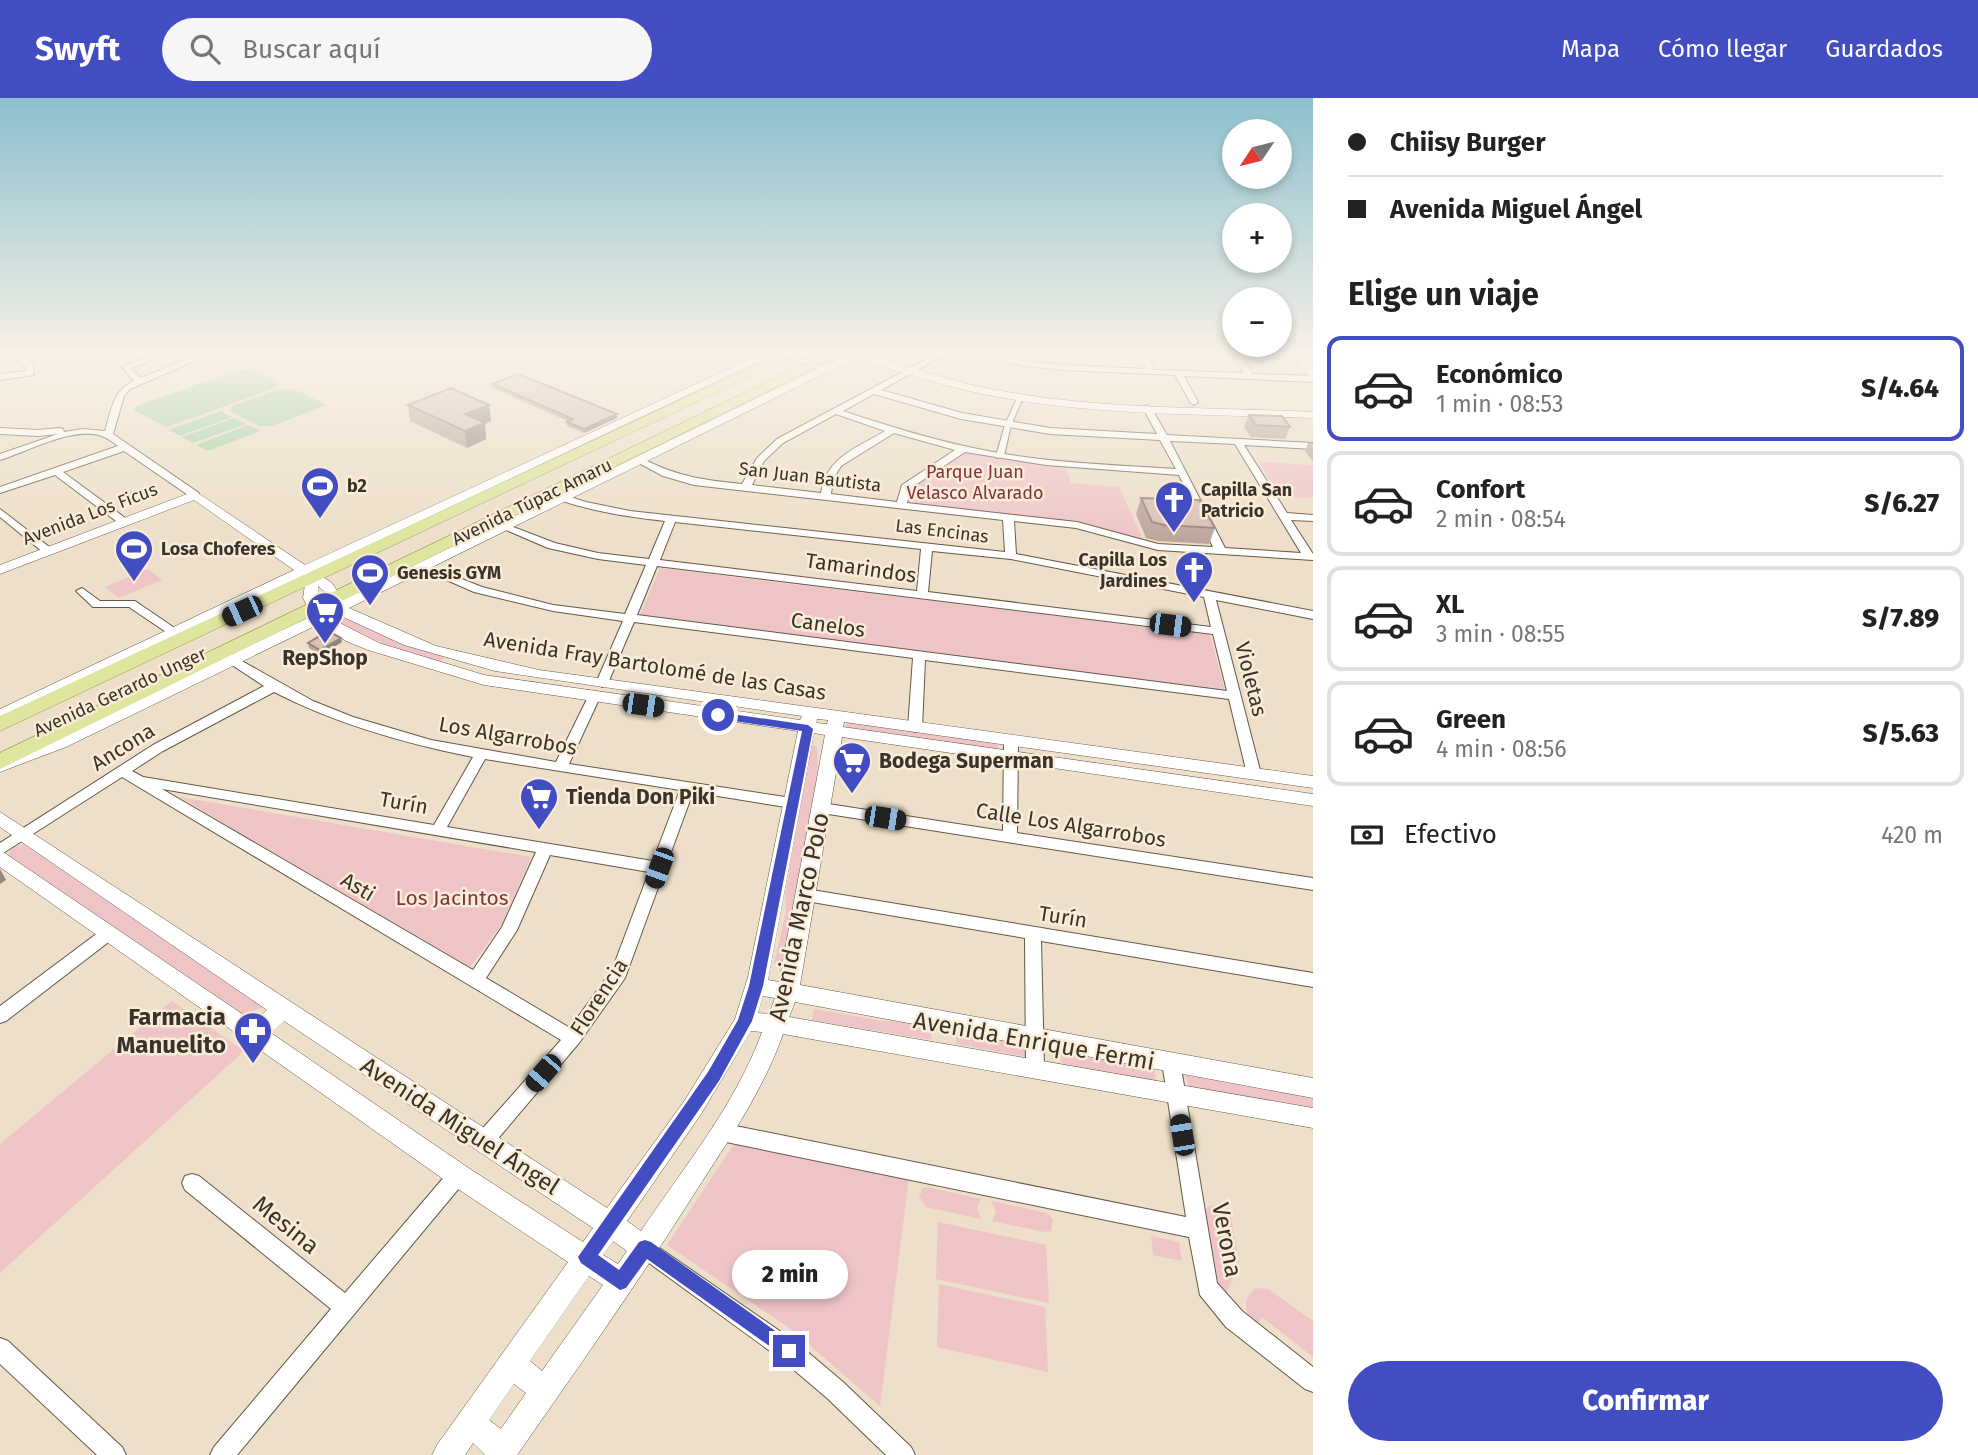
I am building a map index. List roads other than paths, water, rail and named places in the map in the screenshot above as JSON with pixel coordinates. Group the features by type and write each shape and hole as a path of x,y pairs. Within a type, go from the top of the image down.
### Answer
{"main road":[{"name":"Avenida Túpac Amaru","path":"0,724 308,574 484,497 649,416"},
{"name":"Avenida Túpac Amaru","path":"0,764 318,613 718,416"},
{"path":"398,527 484,497"}],"street":[{"path":"109,430 113,416"},
{"name":"Avenida Gerardo Unger","path":"0,715 173,631 308,574 398,527 645,416"},
{"path":"338,603 423,567 725,416"},
{"path":"746,487 755,468 771,447 826,416"},
{"path":"851,416 963,449 1000,456 1090,467 1183,472"},
{"path":"968,416 1062,432 1313,446"},
{"path":"1000,456 1012,416"},
{"path":"1152,416 1166,438 1221,552"},
{"path":"0,431 42,433 109,430"},
{"path":"0,457 80,431 109,430 126,447 195,495"},
{"path":"825,496 828,479 836,464 893,430"},
{"path":"1238,442 1311,557"},
{"path":"0,490 126,447"},
{"path":"901,505 906,487 963,449"},
{"name":"San Juan Bautista","path":"640,461 685,480 1077,525 1158,547 1311,557"},
{"path":"55,471 124,522"},
{"name":"Avenida Fray Bartolomé de las Casas","path":"195,495 332,591 338,603 400,638 461,659 598,690 835,725 1010,748 1313,782"},
{"name":"Avenida Los Ficus","path":"0,570 195,495"},
{"name":"Las Encinas","path":"564,498 614,511 1011,556 1313,615"},
{"path":"0,512 48,551"},
{"path":"1285,516 1313,518"},
{"path":"1008,517 1011,556"},
{"path":"560,767 631,620 672,518"},
{"path":"0,527 13,522"},
{"name":"Tamarindos","path":"504,527 531,539 571,551 1218,631"},
{"path":"922,596 927,546"},
{"name":"Canelos","path":"423,567 478,590 523,603 631,620 1234,696"},
{"path":"308,574 309,589 318,613"},
{"path":"82,591 97,605 134,604 173,631"},
{"name":"Violetas","path":"1209,594 1254,774"},
{"name":"Avenida Gerardo Unger","path":"0,764 60,743 233,660 318,613"},
{"name":"Avenida Fray Bartolomé de las Casas","path":"318,613 369,643 450,671 519,687 598,690"},
{"path":"915,728 919,657"},
{"path":"450,671 461,659"},
{"name":"Los Algarrobos","path":"233,660 273,687 320,709 421,742 560,767 792,803"},
{"name":"Ancona","path":"0,850 177,737 273,687"},
{"name":"Avenida Marco Polo","path":"447,1455 713,1076 745,1021 756,986 808,721"},
{"name":"Avenida Fray Bartolomé de las Casas","path":"835,725 915,728 1010,748 1313,800"},
{"name":"Avenida Marco Polo","path":"502,1452 645,1248 751,1084 778,1024 788,991 835,725"},
{"path":"1010,748 1010,837"},
{"path":"438,830 481,754"},
{"name":"Asti","path":"122,771 573,1038"},
{"name":"Turín","path":"142,781 180,785 659,868"},
{"name":"Florencia","path":"483,1142 573,1038 619,973 688,787"},
{"name":"Calle Los Algarrobos","path":"822,808 1313,884"},
{"name":"Avenida Miguel Ángel","path":"0,818 282,1009 645,1248 789,1351 835,1390 903,1455"},
{"path":"475,980 509,930 545,849"},
{"name":"Avenida Miguel Ángel","path":"0,857 458,1175 587,1257 620,1282"},
{"name":"Turín","path":"807,895 1313,979"},
{"path":"0,1016 109,933"},
{"path":"1033,933 1035,1067"},
{"name":"Avenida Enrique Fermi","path":"756,986 1313,1088"},
{"path":"255,1035 282,1009"},
{"name":"Avenida Enrique Fermi","path":"745,1021 778,1024 1035,1067 1313,1118"},
{"name":"Verona","path":"1171,1062 1205,1281 1212,1295 1234,1319 1313,1381"},
{"path":"722,1132 1196,1229"},
{"path":"222,1455 458,1175"},
{"name":"Mesina","path":"192,1183 346,1307"},
{"path":"0,1349 114,1455"},
{"path":"511,1365 544,1389"},
{"path":"470,1423 502,1452"}],"place":[{"name":"b2","path":"320,520"},
{"name":"Capilla San Patricio","path":"1174,534"},
{"name":"Losa Choferes","path":"134,583"},
{"name":"Capilla Los Jardines","path":"1194,604"},
{"name":"Genesis GYM","path":"370,607"},
{"name":"RepShop","path":"325,645"},
{"name":"Bodega Superman","path":"852,795"},
{"name":"Tienda Don Piki","path":"539,831"},
{"name":"Farmacia Manuelito","path":"253,1065"}],"park label":[{"name":"Parque Juan Velasco Alvarado","path":"975,482"},
{"name":"Los Jacintos","path":"452,898"}]}
